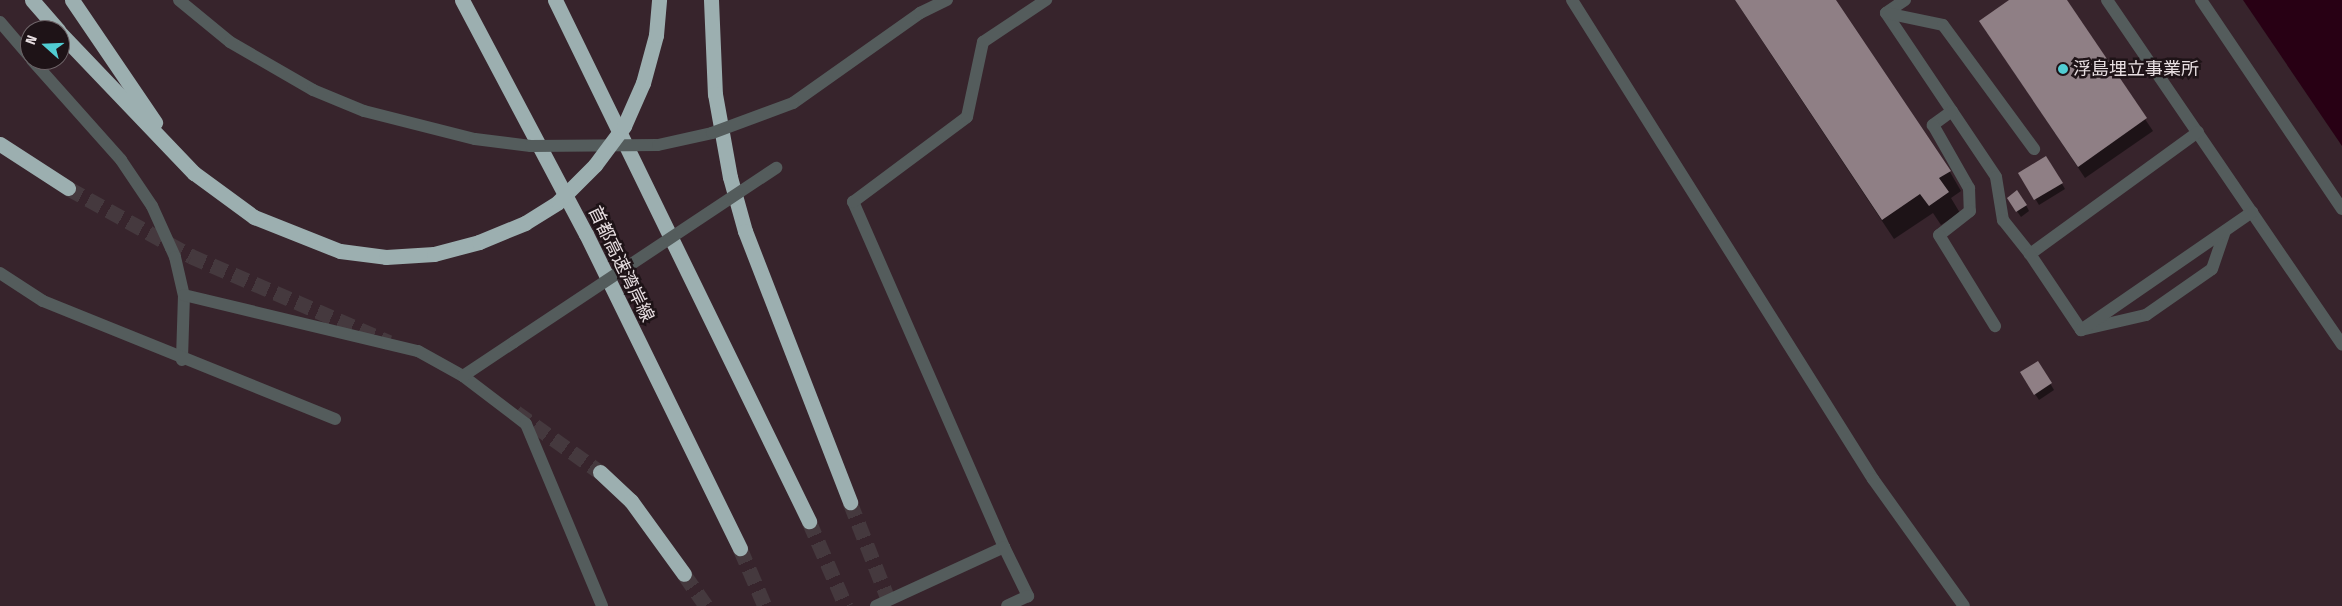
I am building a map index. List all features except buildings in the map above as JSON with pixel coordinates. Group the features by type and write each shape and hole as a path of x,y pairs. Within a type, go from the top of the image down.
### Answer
{"highway":[{"path":"32,0 49,20"},
{"path":"72,0 136,97 194,173"},
{"name":"首都高速湾岸線","path":"462,0 586,234 740,548"},
{"path":"554,0 809,521"},
{"path":"70,43 194,173 254,217 340,250 386,257 434,254 479,242 526,223 558,202 595,165 624,126 643,82 656,35 659,0"},
{"path":"711,0 715,94 732,186 745,231 850,502"},
{"path":"0,144 68,188"},
{"path":"600,472 631,501 684,574"}],"street":[{"path":"178,0 230,42 312,90 364,111 475,140 531,146 658,145 712,133 793,103 920,13 947,0"},
{"path":"1007,606 1028,596 1004,547 854,202 967,117 983,42 1046,0"},
{"path":"1572,0 1873,479 1964,606"},
{"path":"1886,14 1905,0"},
{"path":"2108,0 2342,345"},
{"path":"2201,0 2342,209"},
{"path":"1886,14 1996,177 2003,220 2030,254 2081,330"},
{"path":"1886,14 1943,25 2034,149"},
{"path":"0,22 20,46"},
{"path":"41,70 121,160 152,206 175,257 184,295 182,360"},
{"path":"1952,111 1933,125 1969,188 1970,211 1939,235 1995,326"},
{"path":"2030,254 2198,132"},
{"path":"463,376 776,168"},
{"path":"2081,330 2252,212"},
{"path":"2081,330 2146,315 2212,268 2225,231"},
{"path":"0,273 43,301 182,360 334,419"},
{"path":"184,295 418,351 463,376 526,424 602,606"},
{"path":"876,606 1004,547"}],"shaded area":[{"path":"0,0 2342,0 2342,606 0,606"},
{"path":"2243,0 2342,0 2342,146"}],"tunnel":[{"path":"68,188 191,256 389,342"},
{"path":"516,412 600,472"},
{"path":"850,502 891,606"},
{"path":"809,521 846,606"},
{"path":"740,548 765,606"},
{"path":"684,574 706,606"}],"place":[{"name":"浮島埋立事業所","path":"2063,69"}]}
